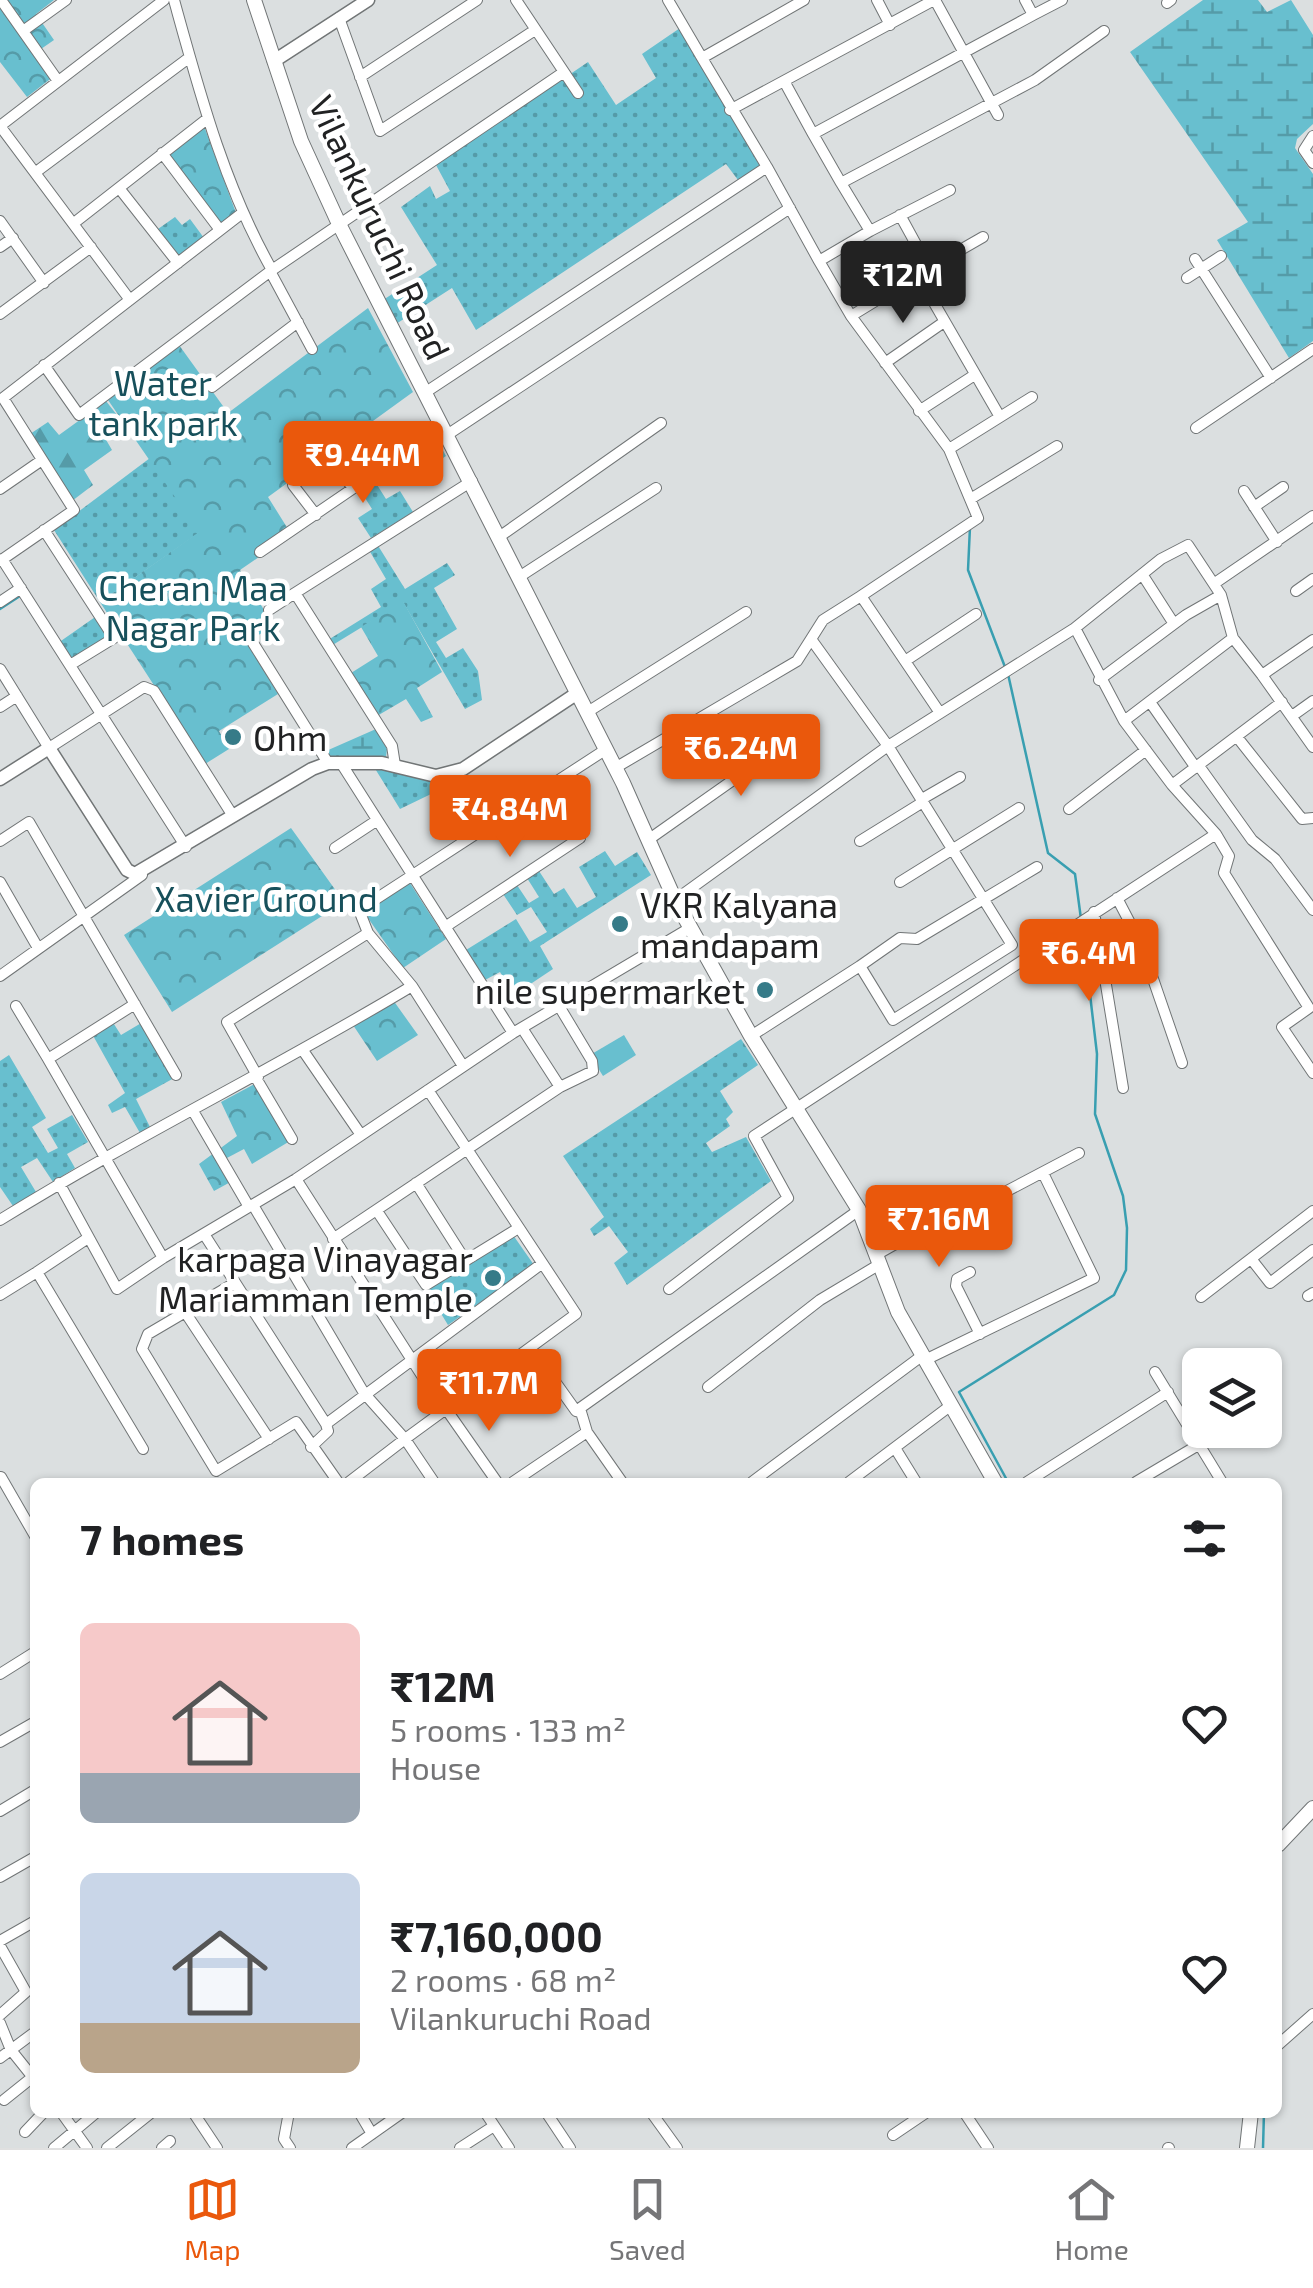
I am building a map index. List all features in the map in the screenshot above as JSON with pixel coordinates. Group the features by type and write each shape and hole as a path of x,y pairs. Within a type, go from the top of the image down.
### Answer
{"main road":[{"name":"Vilankuruchi Road","path":"254,0 301,141 339,224 472,481 675,900 751,1036 859,1210 898,1312 994,1478"},
{"path":"1282,1841 1313,1808"},
{"path":"1247,2148 1250,2118"}],"street":[{"path":"1,0 58,81"},
{"path":"23,31 66,0"},
{"path":"130,300 0,126 164,0"},
{"path":"174,0 207,119 241,214 312,349"},
{"path":"274,61 368,0"},
{"path":"360,77 477,0"},
{"path":"516,0 578,93"},
{"path":"614,768 798,661 823,620 978,518 949,449 851,316 668,0"},
{"path":"702,58 804,0"},
{"path":"876,0 890,25"},
{"path":"730,110 935,0 998,115"},
{"path":"1025,0 1033,16"},
{"path":"813,134 1062,0"},
{"path":"339,18 380,130 536,30"},
{"path":"841,183 1035,80 1104,31"},
{"path":"36,172 190,58"},
{"path":"44,365 79,414 271,270 564,72"},
{"path":"784,81 870,231"},
{"path":"74,223 207,119"},
{"path":"1313,136 1304,150 1313,162"},
{"path":"162,153 220,230"},
{"path":"426,392 767,167"},
{"path":"119,188 178,263"},
{"path":"819,260 950,190"},
{"path":"260,552 393,460 445,431 790,208"},
{"path":"186,846 1,560 74,510 3,398 241,214"},
{"path":"900,215 930,268"},
{"path":"0,221 44,283"},
{"path":"851,316 983,237"},
{"path":"0,247 13,238"},
{"path":"0,314 91,246"},
{"path":"1187,278 1198,264 1221,256"},
{"path":"1198,264 1270,378"},
{"path":"918,275 1000,417"},
{"path":"212,387 298,322"},
{"path":"885,363 944,322"},
{"path":"1196,428 1313,350"},
{"path":"918,410 973,376"},
{"path":"949,449 1032,397"},
{"path":"0,421 12,413"},
{"path":"499,536 661,424"},
{"path":"369,428 393,460"},
{"path":"972,498 1057,446"},
{"path":"327,454 353,488"},
{"path":"0,489 42,460"},
{"path":"269,610 472,481"},
{"path":"293,484 316,515"},
{"path":"1254,507 1284,486"},
{"path":"519,578 656,488"},
{"path":"1244,491 1277,542"},
{"path":"1216,583 1313,516"},
{"path":"44,530 114,638 70,664"},
{"path":"675,900 888,746 1075,628 1182,545 1188,545 1216,583 1233,638 1313,747"},
{"path":"1142,574 1174,624"},
{"path":"1296,591 1313,579"},
{"path":"0,602 21,588"},
{"path":"295,593 392,746 396,765"},
{"path":"1099,680 1221,594"},
{"path":"860,596 940,713"},
{"path":"586,713 746,612"},
{"path":"905,661 976,614"},
{"path":"1075,628 1099,680 1124,721 1172,785 1216,834 1229,856 1224,872 1311,1006 1282,1027 1313,1073"},
{"path":"1124,721 1233,638"},
{"path":"811,639 888,746 1012,945 893,1020 860,966"},
{"path":"1262,675 1313,640"},
{"path":"253,643 376,821 444,928 560,1087"},
{"path":"0,669 126,870 145,872"},
{"path":"0,779 144,687 154,692 233,816"},
{"path":"0,976 145,872 233,816 335,763 396,765 436,776 463,769 576,694"},
{"path":"0,706 17,696"},
{"path":"1292,716 1313,700"},
{"path":"1150,702 1252,840 1275,859 1313,910"},
{"path":"1172,785 1282,702"},
{"path":"648,840 812,725"},
{"path":"1237,736 1302,818 1313,818"},
{"path":"463,1066 412,986 368,933 358,910 605,750"},
{"path":"1068,809 1146,750"},
{"path":"860,841 960,778"},
{"path":"444,928 580,838 550,787"},
{"path":"900,882 1019,808"},
{"path":"335,848 376,821"},
{"path":"0,841 29,822 176,1075"},
{"path":"669,1289 788,1198 754,1136 1216,834"},
{"path":"751,1036 900,938 917,939 1037,866"},
{"path":"0,882 38,948"},
{"path":"1117,898 1141,944 1182,1062"},
{"path":"1086,918 1123,1088"},
{"path":"60,1184 117,1289 296,1179 518,1030 690,928"},
{"path":"292,1139 227,1022 368,933"},
{"path":"0,1220 106,1154 257,1078 412,986"},
{"path":"48,1058 134,1004"},
{"path":"16,1006 164,1258"},
{"path":"333,1239 560,1087 594,1072 592,1061 559,1006"},
{"path":"304,1052 361,1136"},
{"path":"354,1478 576,1314 540,1265 428,1090"},
{"path":"193,1111 364,1393 405,1439 431,1478"},
{"path":"1007,1191 1079,1154"},
{"path":"758,1478 924,1358 1094,1278 1042,1173"},
{"path":"296,1179 410,1362 494,1478"},
{"path":"416,1183 465,1260"},
{"path":"708,1387 820,1300 975,1199"},
{"path":"377,1210 426,1284 517,1229"},
{"path":"576,1411 859,1210"},
{"path":"1201,1298 1313,1211"},
{"path":"204,1234 326,1424 328,1431 311,1447"},
{"path":"0,1296 88,1238"},
{"path":"1252,1260 1270,1283 1313,1250"},
{"path":"326,1424 540,1265"},
{"path":"37,1272 143,1449"},
{"path":"970,1272 957,1279 956,1286 980,1334"},
{"path":"233,1284 187,1315 148,1334 142,1348 216,1470 296,1422 335,1478"},
{"path":"187,1315 269,1439"},
{"path":"530,1348 576,1411 581,1412 588,1432 619,1478"},
{"path":"1155,1372 1182,1415"},
{"path":"1033,1478 1168,1392"},
{"path":"855,1478 950,1406"},
{"path":"519,1478 588,1432"},
{"path":"896,1448 914,1478"},
{"path":"1143,1478 1193,1448"},
{"path":"1202,1448 1220,1478"},
{"path":"0,1477 30,1528"},
{"path":"0,1674 30,1655"},
{"path":"0,1742 30,1725"},
{"path":"0,1811 30,1793"},
{"path":"0,1877 30,1860"},
{"path":"0,2015 26,1992 0,1943 30,1925"},
{"path":"1282,2042 1313,2014"},
{"path":"0,2023 11,2050 30,2073"},
{"path":"0,2058 30,2036"},
{"path":"4,2100 30,2081"},
{"path":"25,2132 38,2118"},
{"path":"65,2118 88,2148"},
{"path":"54,2148 90,2118"},
{"path":"107,2148 144,2118"},
{"path":"196,2118 217,2148"},
{"path":"288,2118 284,2139 290,2148"},
{"path":"363,2118 372,2134"},
{"path":"352,2148 395,2118"},
{"path":"489,2118 509,2148"},
{"path":"550,2118 570,2148"},
{"path":"655,2118 674,2144 659,2148"},
{"path":"893,2135 918,2118"},
{"path":"968,2118 988,2148"},
{"path":"460,2148 494,2126"}],"green space":[{"path":"7,0 54,0 36,14 54,40 41,49 58,73 27,97 0,62 0,5"},
{"path":"1203,0 1258,0 1267,12 1291,0 1313,35 1313,124 1297,139 1295,148 1313,174 1313,341 1289,358 1217,240 1248,222 1130,52"},
{"path":"680,28 760,166 738,180 726,164 476,330 452,288 396,324 383,300 437,265 401,207 430,186 436,199 450,191 436,165 588,62 616,105 656,78 642,54"},
{"path":"204,126 236,213 219,227 165,155"},
{"path":"175,217 182,225 190,219 204,238 180,257 158,229"},
{"name":"Cheran Maa Nagar Park","path":"368,308 413,392 268,497 288,529 255,551 259,557 240,570 273,625 247,643 278,694 219,731 229,749 205,764 100,602 199,532 108,400 179,345 228,413"},
{"path":"106,401 124,424 105,438 112,450 84,470 93,485 72,501 30,434 48,422 59,435"},
{"path":"435,436 446,456 412,478 399,459"},
{"path":"150,458 200,532 100,602 54,530"},
{"path":"374,480 386,499 400,491 413,512 371,538 358,518 372,509 360,490"},
{"path":"377,544 405,589 447,563 455,575 434,588 457,629 436,642 446,658 463,648 478,671 482,700 465,709 403,602 331,646 328,640 381,607 371,589 386,579 369,550"},
{"path":"403,601 442,672 417,688 433,717 421,722 406,699 377,716 351,673 378,656 361,627"},
{"path":"98,615 111,636 70,662 58,643"},
{"path":"376,729 387,749 386,757 331,758 326,751"},
{"path":"374,767 455,775 458,781 400,809"},
{"name":"Xavier Ground","path":"291,828 344,902 172,1012 124,935"},
{"path":"605,851 615,866 637,852 651,875 540,946 553,969 514,995 500,972 485,980 466,950 516,919 530,942 547,932 531,907 517,915 503,894 517,885 529,903 539,897 527,878 539,871 554,894 564,888 577,908 596,897 579,867"},
{"path":"408,880 446,939 403,968 363,911"},
{"path":"393,1000 418,1035 377,1061 353,1025"},
{"path":"112,1021 121,1035 143,1022 176,1077 136,1099 150,1127 140,1133 125,1107 112,1113 108,1105 125,1093 91,1032"},
{"path":"624,1035 636,1055 603,1076 590,1055"},
{"path":"741,1039 758,1065 720,1091 733,1112 726,1119 730,1126 706,1143 712,1152 746,1137 771,1181 627,1285 614,1263 628,1252 609,1226 594,1236 590,1229 604,1217 563,1156"},
{"path":"9,1055 46,1118 32,1127 48,1153 58,1148 47,1129 72,1115 88,1142 67,1154 75,1168 53,1182 37,1158 21,1167 36,1192 13,1206 0,1187 0,1061"},
{"path":"262,1080 295,1138 252,1164 244,1149 225,1159 236,1179 214,1191 199,1164 237,1136 221,1102"},
{"path":"513,1235 534,1265 448,1325 426,1289"}],"waterway":[{"path":"970,527 968,570 1005,667"},
{"path":"0,609 20,596"},
{"path":"1008,674 1048,853 1075,874 1081,919"},
{"path":"1006,1478 959,1392 1114,1295 1126,1270 1123,1196 1095,1114 1097,1054 1082,926"},
{"path":"1263,2148 1264,2118"}],"place":[{"name":"Ohm","path":"233,737"},
{"name":"VKR Kalyana mandapam","path":"620,924"},
{"name":"nile supermarket","path":"765,990"},
{"name":"karpaga Vinayagar Mariamman Temple","path":"493,1278"}],"park label":[{"name":"Water tank park","path":"163,402"}]}
